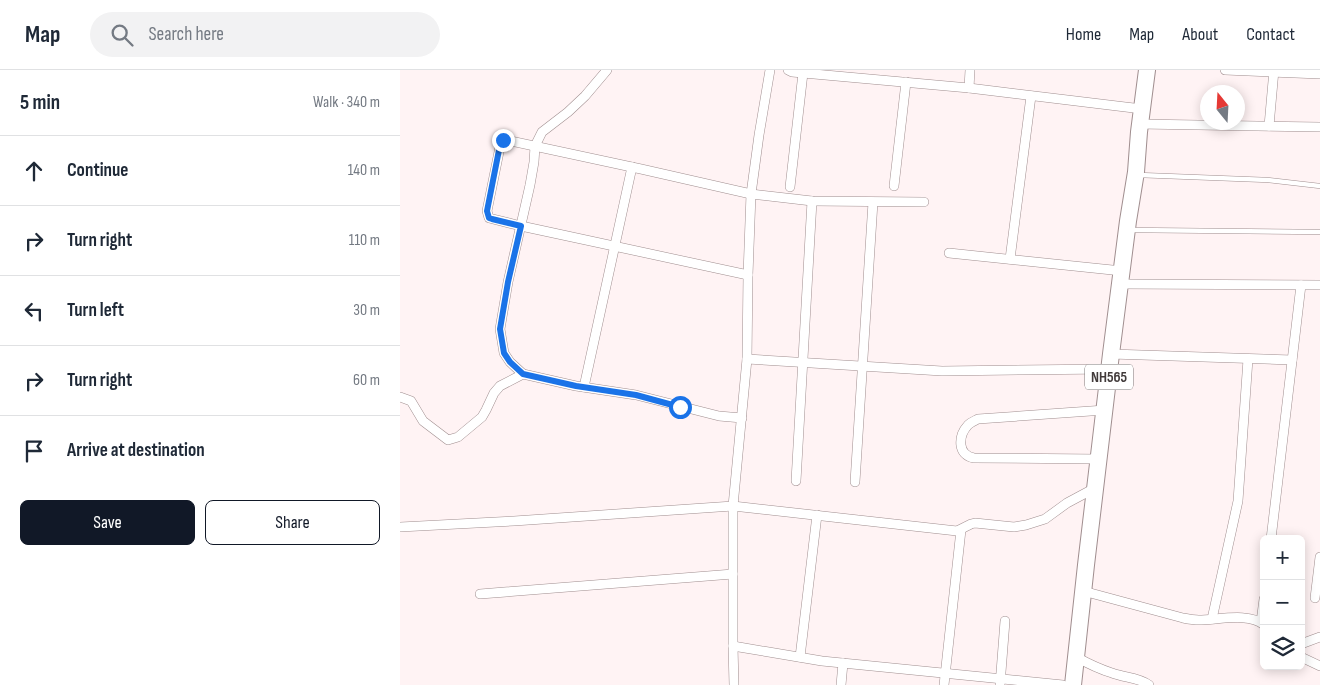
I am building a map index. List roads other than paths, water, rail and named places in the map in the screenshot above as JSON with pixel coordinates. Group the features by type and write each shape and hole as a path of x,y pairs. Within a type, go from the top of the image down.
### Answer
{"highway":[{"name":"NH565","path":"1073,685 1110,362 1136,175 1147,70"}],"street":[{"path":"606,70 586,96 542,132 535,146 534,162 508,282 500,329 504,353 510,362 523,374 584,387 636,395 719,416 742,418"},
{"path":"734,685 733,506 747,359 751,194 758,135 770,70"},
{"path":"788,70 792,72 969,88 1031,96 1141,116 1269,126 1320,127"},
{"path":"969,88 970,70"},
{"path":"1225,70 1320,74"},
{"path":"1269,126 1274,71"},
{"path":"790,188 803,73"},
{"path":"894,186 906,82"},
{"path":"1010,260 1031,96"},
{"path":"748,275 489,218 487,211 501,142 506,140 535,146 751,194 812,201 924,202"},
{"path":"584,387 632,167"},
{"path":"796,481 812,201"},
{"path":"855,482 873,202"},
{"path":"949,253 1010,260 1121,278 1320,285"},
{"path":"1271,535 1301,285"},
{"path":"747,359 942,371 1110,362 1292,360"},
{"path":"1212,619 1238,501 1248,359"},
{"path":"400,397 411,401 423,421 446,438 452,440 482,417 494,393 500,386 523,374"},
{"path":"1099,460 967,457 960,440 969,423 978,418 1105,410"},
{"path":"400,527 514,522 733,506 953,532 975,523 1014,527 1026,525 1045,518 1095,488"},
{"path":"800,658 817,515"},
{"path":"944,685 961,530"},
{"path":"1315,598 1320,557"},
{"path":"480,594 733,574"},
{"path":"1083,591 1183,618 1244,617 1260,622"},
{"path":"1000,682 1005,620"},
{"path":"1305,643 1320,637"},
{"path":"733,646 800,658 946,674 1000,682 1062,685"},
{"path":"1076,658 1114,674 1138,679 1149,685"},
{"path":"1305,659 1320,666"},
{"path":"841,685 843,663"}],"lane":[{"path":"1136,175 1268,180 1320,186"},
{"path":"1127,230 1320,232"}]}
